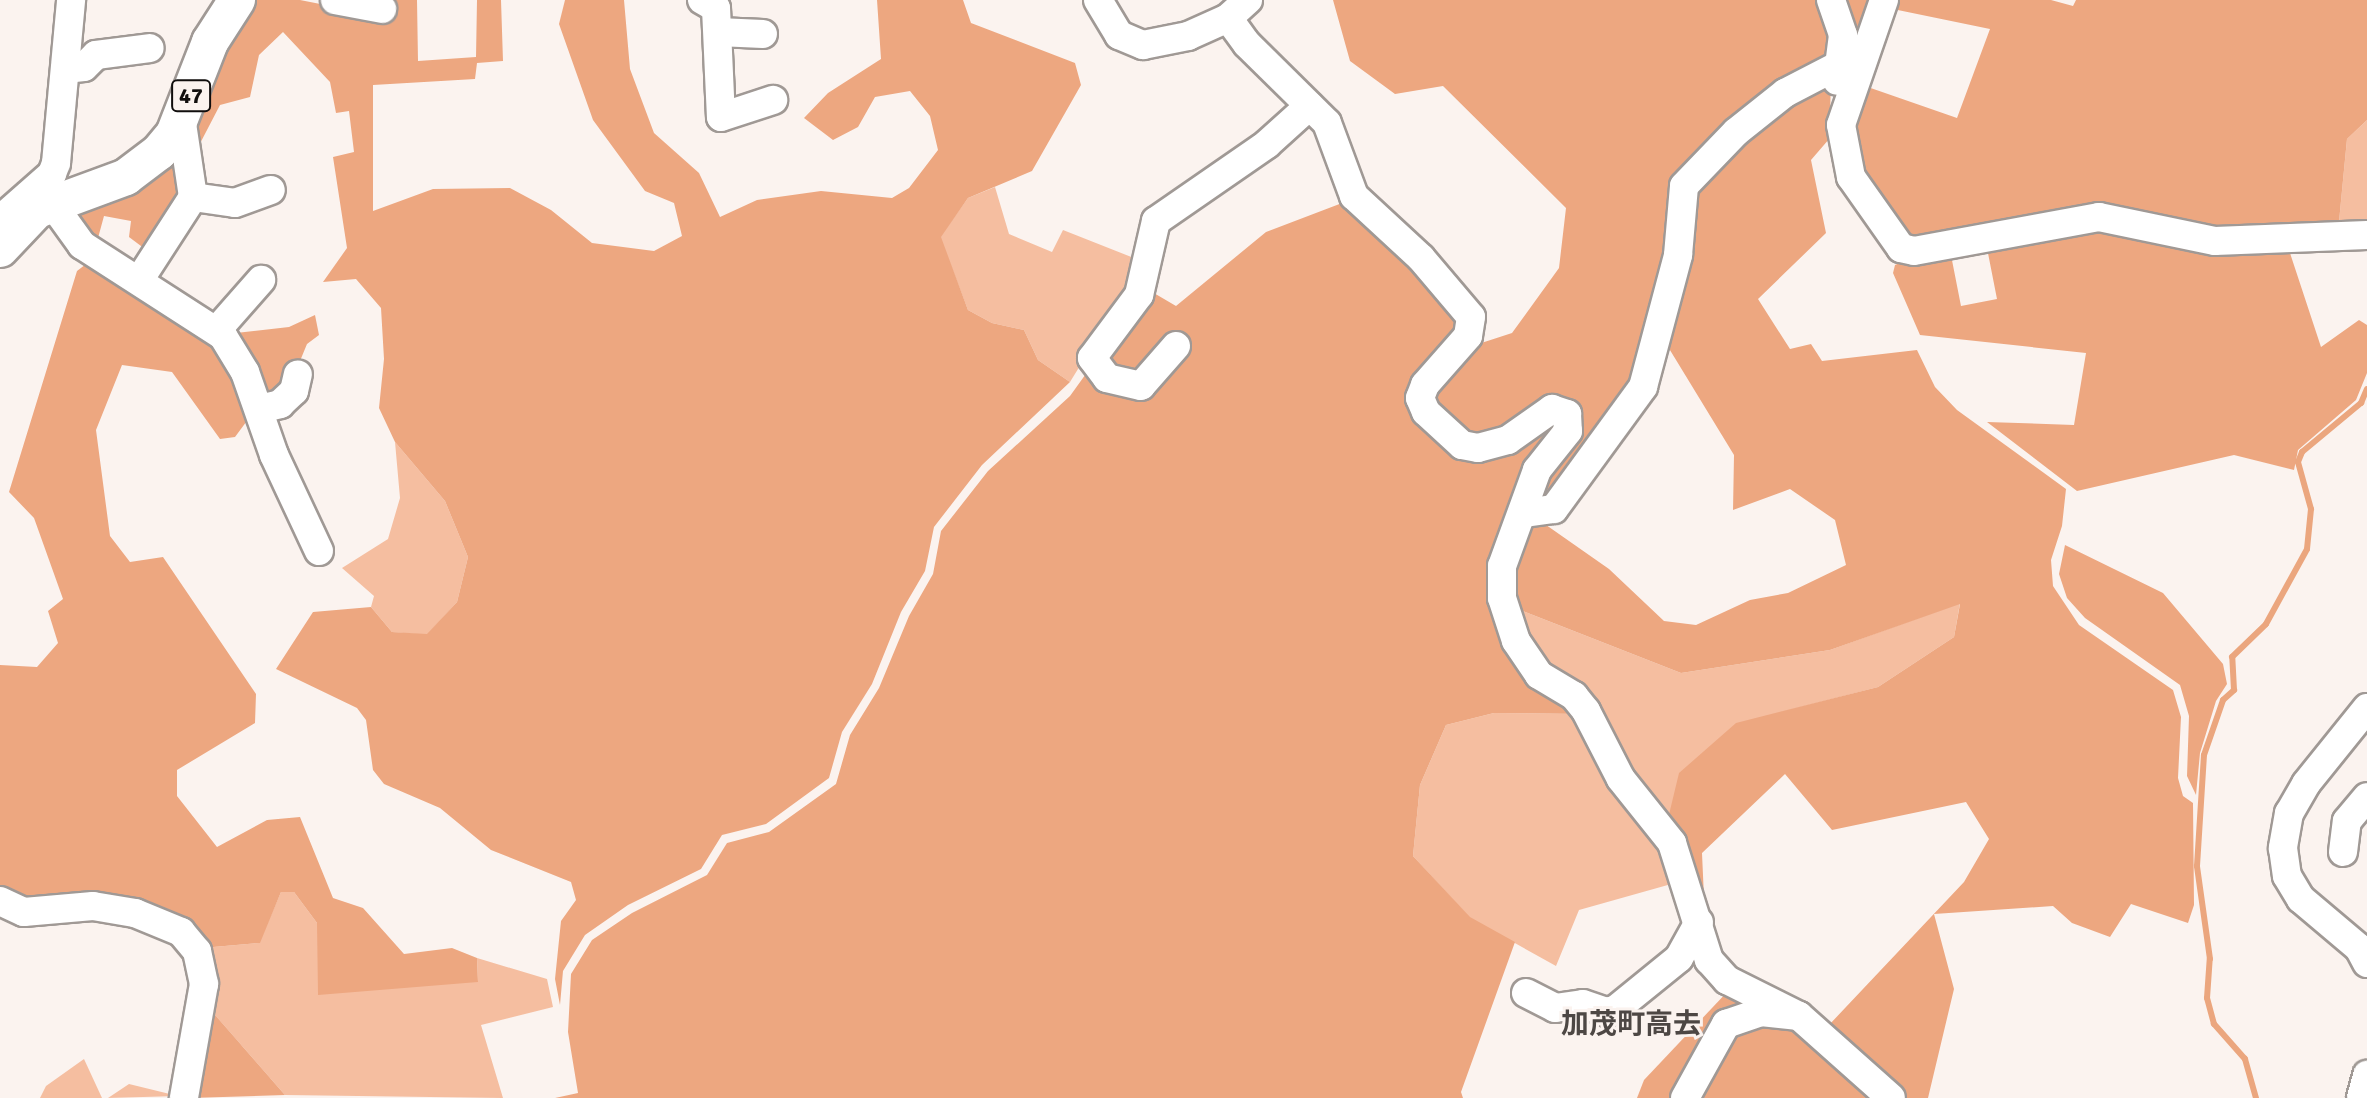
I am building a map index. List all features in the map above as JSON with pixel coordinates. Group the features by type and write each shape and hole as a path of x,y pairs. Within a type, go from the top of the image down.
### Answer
{"main road":[{"name":"47","path":"0,249 13,231 51,202 143,166 174,134 210,42 237,0"}],"street":[{"path":"0,227 3,217 52,174 71,0"},
{"path":"335,0 382,9"},
{"path":"702,0 716,8 721,117 773,100"},
{"path":"1098,0 1119,35 1136,45 1173,41 1238,9 1309,106 1333,133 1354,196 1421,258 1471,317 1468,336 1425,385 1420,398 1426,412 1462,445 1478,448 1508,440 1552,409 1567,414 1568,431 1537,470 1525,513 1500,577 1516,641 1539,675 1574,696 1586,711 1621,779 1679,856 1709,960 1727,980 1799,1016 1891,1098"},
{"path":"1831,0 1843,35 1836,109 1851,177 1901,248 1914,251 2099,217 2215,241 2367,235"},
{"path":"1841,125 1884,0"},
{"path":"718,32 763,34"},
{"path":"65,69 84,67 96,55 150,48"},
{"path":"1525,513 1554,509 1643,387 1678,255 1684,186 1736,132 1785,93 1839,65"},
{"path":"1176,346 1141,386 1107,378 1092,358 1139,295 1151,227 1267,144 1309,106"},
{"path":"140,279 193,197 181,117"},
{"path":"193,197 235,203 271,190"},
{"path":"51,202 82,245 217,330 239,358 274,455 319,551"},
{"path":"217,330 261,280"},
{"path":"259,409 280,404 294,391 298,374"},
{"path":"2367,708 2306,784 2289,813 2283,848 2287,876 2301,899 2359,948 2367,963"},
{"path":"2343,852 2347,821 2367,797"},
{"path":"0,901 24,912 93,906 135,913 181,932 197,951 204,984 184,1098"},
{"path":"1526,993 1555,1008 1583,1004 1606,1012 1615,1010 1679,958 1699,922"},
{"path":"1685,1098 1726,1024 1747,1013 1799,1016"}],"shaded area":[{"path":"245,0 300,0 371,14 373,0 417,0 418,61 476,57 477,0 501,0 503,61 477,63 475,79 373,85 373,211 433,189 510,188 551,210 592,243 654,251 682,236 674,203 645,191 593,120 559,24 565,0 624,0 630,69 654,133 699,173 720,217 757,200 821,191 892,198 909,188 938,150 930,116 910,91 875,97 858,127 833,140 804,118 828,93 881,59 877,0 963,0 971,23 1075,63 1081,85 1032,171 968,198 941,237 968,310 992,323 1024,330 1038,360 1070,382 982,465 934,527 925,571 901,612 872,684 842,732 829,778 766,824 722,835 701,869 628,905 585,935 563,971 560,1005 555,979 561,921 576,900 571,882 491,850 440,808 384,784 373,770 366,720 357,708 276,669 313,612 371,607 392,632 427,634 457,602 468,557 445,501 395,442 379,408 384,359 381,308 356,279 323,282 347,248 333,157 354,152 349,111 336,113 330,82 283,32 259,55 250,97 220,105 194,155 188,126"},
{"path":"1333,0 1825,0 1834,54 1731,127 1673,238 1636,384 1550,503 1532,501 1577,418 1477,441 1429,404 1469,347 1512,333 1559,268 1566,208 1443,86 1395,94 1350,61"},
{"path":"1837,0 1878,0 1857,68"},
{"path":"1890,0 2051,0 2073,6 2076,0 2367,0 2367,120 2347,139 2338,232 2216,235 2113,212 1914,245 1863,187 1853,106 1862,85 1957,118 1990,29 1888,8"},
{"path":"1831,80 1830,115 1836,131 1811,160 1826,233 1758,299 1790,349 1811,344 1822,361 1917,350 1935,387 1957,410 2066,489 2062,526 2051,560 2053,586 2079,625 2173,690 2181,717 2178,778 2183,796 2193,803 2194,905 2188,923 2131,904 2110,937 2072,923 2053,906 1934,914 1954,989 1928,1098 1902,1098 1829,1025 1964,882 1989,839 1966,802 1832,830 1785,774 1702,853 1705,920 1666,827 1679,773 1736,723 1878,687 1954,637 1960,604 1830,650 1681,673 1510,606 1506,587 1529,527 1539,520 1609,569 1664,621 1696,625 1750,600 1788,593 1846,565 1835,520 1790,489 1733,510 1734,455 1662,337 1687,195 1739,136"},
{"path":"2367,120 2367,229 2338,232 2347,139"},
{"path":"181,142 189,185 153,255 129,237 131,221 104,216 95,249 69,207"},
{"path":"995,187 1009,234 1052,252 1063,230 1144,262 1070,382 1038,360 1024,330 992,323 968,310 940,237 968,198"},
{"path":"1350,200 1465,319 1419,382 1459,450 1559,414 1495,588 1581,714 1494,713 1446,725 1420,785 1413,856 1470,917 1515,942 1461,1092 1463,1098 555,1098 578,1093 568,1032 571,974 592,940 632,913 707,875 727,843 769,832 836,784 850,735 879,688 909,616 933,574 941,531 988,471 1070,396 1147,289 1176,306 1266,232"},
{"path":"2083,224 2288,247 2321,347 2359,320 2367,325 2367,373 2356,400 2298,450 2294,470 2234,455 2077,491 1987,422 2074,425 2086,353 1920,335 1893,273 1895,265 1914,257 1950,250 1961,306 1997,299 1986,243"},
{"path":"94,258 214,333 255,410 235,437 220,439 172,372 122,365 96,430 110,536 130,562 163,557 256,694 255,723 177,770 177,796 217,847 267,820 300,817 333,898 363,908 404,954 452,948 477,958 478,982 318,995 317,923 294,892 281,892 260,943 202,948 185,928 24,906 0,892 0,665 37,667 58,643 48,611 63,599 34,518 9,492 77,271"},
{"path":"315,315 319,335 307,344 293,378 261,402 227,334 289,327"},
{"path":"395,442 445,501 468,557 457,602 427,635 392,632 371,607 374,596 342,568 388,539 400,498"},
{"path":"2065,545 2163,593 2223,664 2227,684 2216,701 2200,753 2196,795 2187,776 2189,716 2180,685 2085,618 2067,598 2059,574"},
{"path":"1960,603 1954,637 1878,687 1736,724 1666,827 1543,670 1510,606 1681,673 1830,650"},
{"path":"1494,713 1581,714 1682,881 1579,910 1556,966 1470,918 1413,856 1420,785 1446,725"},
{"path":"281,892 294,892 317,923 478,982 477,958 547,979 553,1007 481,1025 503,1098 285,1095 209,1008 202,948 259,943"},
{"path":"1729,990 1762,1003 1677,1098 1637,1098 1644,1080"},
{"path":"209,1008 285,1095 190,1098"},
{"path":"1740,1024 1795,1026 1877,1098 1693,1098"},
{"path":"84,1059 102,1098 40,1098 46,1086"},
{"path":"129,1084 178,1096 108,1098"}],"waterway":[{"path":"2256,1098 2245,1059 2214,1024 2207,998 2210,959 2197,866 2204,755 2223,700 2234,690 2232,657 2266,624 2307,549 2311,509 2298,462 2302,452 2361,403 2367,389"}],"district":[{"name":"加茂町高去","path":"1631,1024"}]}
